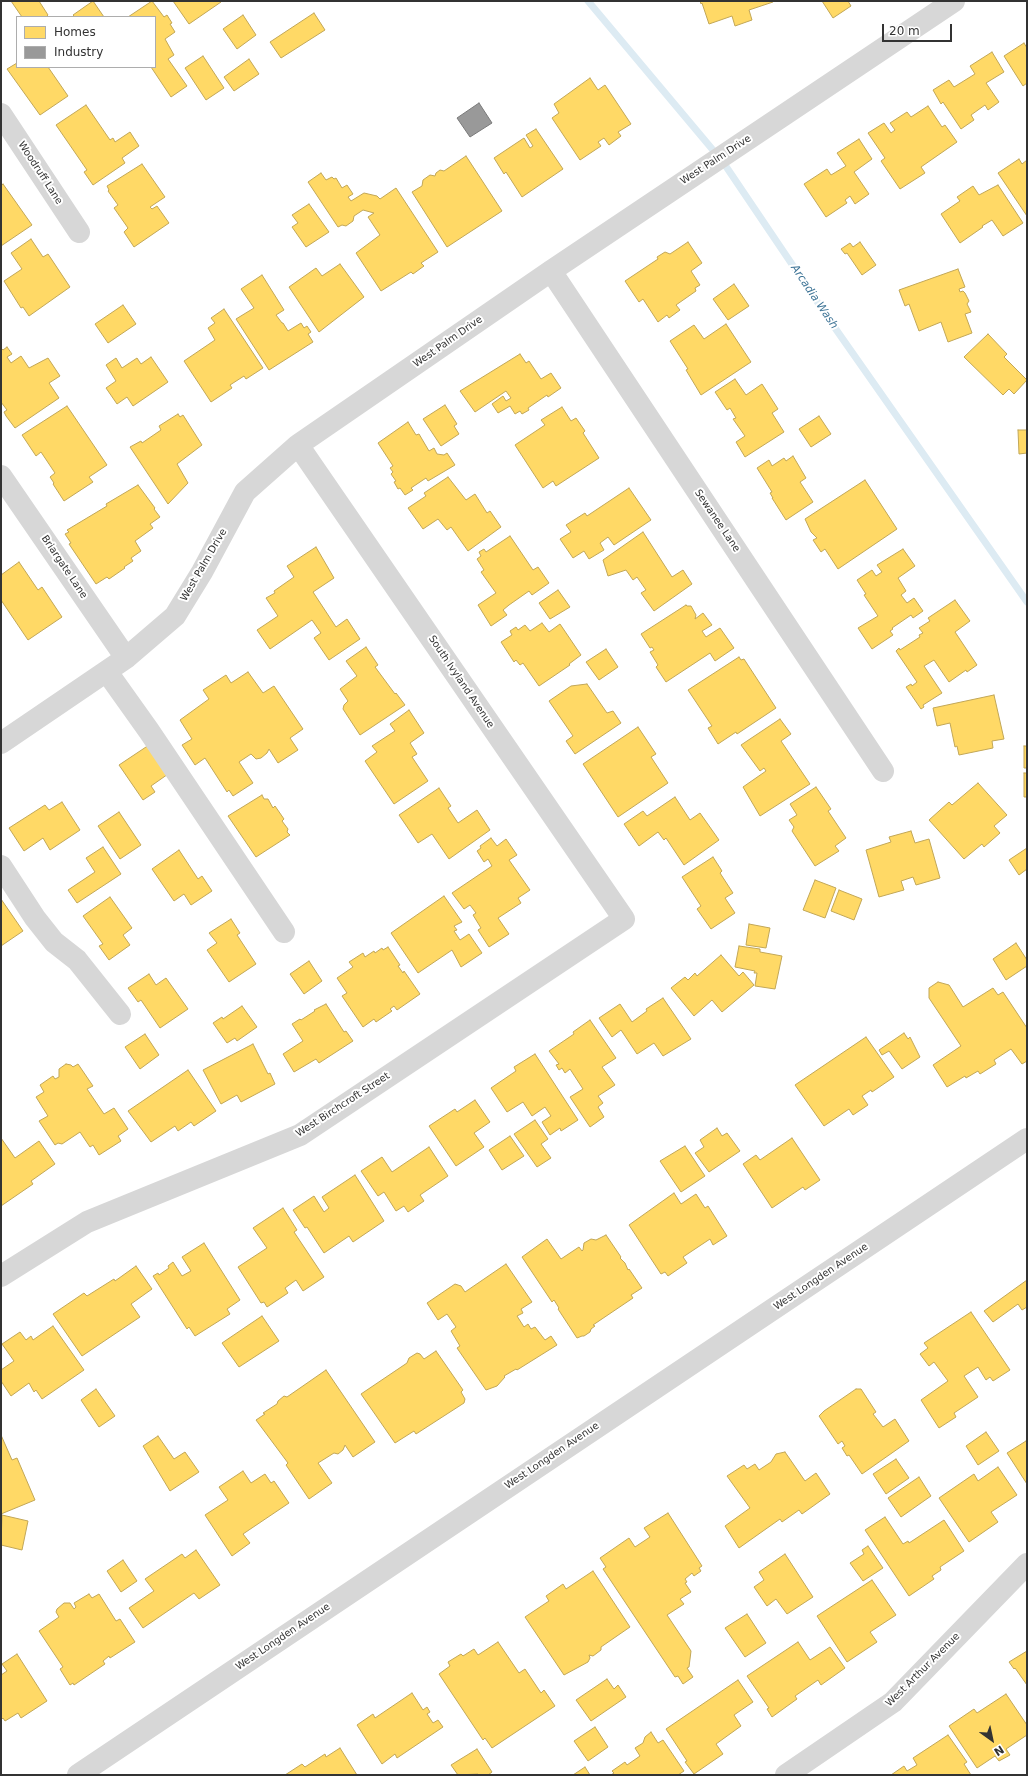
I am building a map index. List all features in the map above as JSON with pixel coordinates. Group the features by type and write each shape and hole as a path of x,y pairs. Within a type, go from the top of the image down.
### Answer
{"street":[{"name":"West Palm Drive","path":"1,743 107,672 126,658 175,616 202,572 245,492 298,445 551,271 954,1"},
{"name":"Woodruff Lane","path":"1,114 79,232"},
{"name":"Sewanee Lane","path":"551,271 883,771"},
{"name":"South Ivyland Avenue","path":"298,445 624,919"},
{"name":"Briargate Lane","path":"1,476 126,658"},
{"path":"107,672 149,731 284,932"},
{"path":"1,866 35,918 54,942 77,960 120,1014"},
{"name":"West Birchcroft Street","path":"1,1276 87,1222 300,1135 624,919"},
{"name":"West Longden Avenue","path":"78,1775 1027,1139"},
{"name":"West Arthur Avenue","path":"786,1775 893,1702 1027,1564"}],"building: Homes":[{"path":"11,1 39,1 48,15 47,16 21,16"},
{"path":"93,1 103,16 74,16 73,15"},
{"path":"152,1 164,17 167,15 172,23 170,24 175,32 165,39 174,55 168,59 187,86 171,97 152,68 156,68 156,16 130,16"},
{"path":"173,1 220,1 221,2 189,24"},
{"path":"700,1 773,2 749,10 752,20 735,26 732,16 709,24"},
{"path":"822,1 848,1 851,6 833,18"},
{"path":"314,13 325,30 281,58 270,42"},
{"path":"243,15 256,35 237,49 223,29"},
{"path":"1024,43 1027,48 1027,83 1023,86 1004,56"},
{"path":"992,52 1004,72 986,83 999,102 988,110 985,105 971,115 974,120 961,129 943,102 941,104 933,90 949,80 954,87 975,74 970,66"},
{"path":"203,56 224,88 206,100 185,68"},
{"path":"249,59 259,74 234,91 224,77"},
{"path":"16,64 16,68 49,68 68,96 40,115 7,69"},
{"path":"590,78 598,90 605,85 631,124 618,132 621,136 609,145 604,138 598,142 601,146 580,160 552,118 559,113 554,104"},
{"path":"86,105 110,140 113,138 115,142 130,132 139,146 122,158 125,163 93,185 84,172 87,170 56,125"},
{"path":"928,106 942,127 945,125 957,142 921,167 925,173 900,189 881,161 885,158 868,133 884,123 891,133 895,130 890,123 907,112 911,117"},
{"path":"536,129 563,169 522,197 506,172 504,174 494,158 524,138 530,148 533,146 526,135"},
{"path":"859,139 872,159 854,172 869,194 855,204 850,196 845,200 847,203 826,217 804,184 827,169 831,175 846,166 837,153"},
{"path":"466,156 502,211 447,247 412,192 422,186 423,180 430,175 435,176 440,170 444,171"},
{"path":"1019,159 1022,164 1027,160 1027,216 998,173"},
{"path":"142,164 165,197 150,207 152,209 157,206 169,223 134,247 124,232 128,228 114,208 118,205 108,191 107,186"},
{"path":"321,173 326,180 332,177 334,179 336,178 342,188 347,185 353,194 348,197 351,201 364,193 377,196 380,199 396,188 438,252 421,263 424,266 413,274 411,272 381,291 356,253 380,235 368,217 374,213 363,210 354,216 353,221 346,226 342,225 338,227 308,182"},
{"path":"3,184 32,225 1,246 1,186"},
{"path":"998,185 1023,223 1003,236 992,220 960,243 941,214 960,201 957,197 973,186 979,195"},
{"path":"309,204 329,232 306,247 292,227 298,223 292,215"},
{"path":"31,239 43,257 48,254 70,287 29,316 23,307 21,308 4,281 22,269 11,253"},
{"path":"688,242 702,263 691,271 700,285 695,288 696,291 676,305 680,310 669,318 667,315 658,322 643,299 639,302 625,281 658,259 657,257 665,252 670,254"},
{"path":"860,242 876,265 862,275 847,253 845,254 841,249 850,243 853,247"},
{"path":"340,264 364,297 319,332 289,287 316,268 322,276"},
{"path":"958,269 965,287 959,289 960,292 963,291 965,293 969,301 967,304 971,312 965,314 972,333 948,342 941,322 919,331 909,304 905,306 899,290"},
{"path":"262,275 284,310 276,315 288,331 301,323 304,328 307,326 311,332 308,334 313,342 269,370 236,319 254,308 241,289"},
{"path":"734,284 749,306 728,320 713,299"},
{"path":"123,305 136,324 108,343 95,324"},
{"path":"224,309 263,368 246,379 244,376 230,385 232,388 211,402 184,361 215,340 208,328 215,323 211,318"},
{"path":"726,324 751,362 701,395 686,370 688,369 670,341 694,325 704,339"},
{"path":"988,334 1007,354 1004,357 1027,380 1014,394 1009,389 1003,395 964,357"},
{"path":"7,347 12,354 7,357 11,363 21,356 29,368 48,358 60,376 49,383 59,398 15,428 6,416 4,412 7,410 1,402 1,348 3,350"},
{"path":"520,354 526,363 529,361 541,379 551,373 561,388 548,397 547,395 522,414 520,411 515,414 510,406 498,413 492,404 503,396 506,401 511,398 506,391 475,412 460,391"},
{"path":"151,357 168,382 133,406 127,397 117,404 106,388 116,381 106,365 116,358 122,368 137,358 141,364"},
{"path":"735,379 746,395 762,384 778,409 772,413 784,432 745,457 736,442 745,436 733,419 736,418 730,408 727,410 715,392"},
{"path":"445,405 457,424 454,426 459,434 441,446 423,419"},
{"path":"67,406 107,465 89,477 93,482 64,501 50,477 55,473 41,452 36,456 22,435"},
{"path":"562,407 571,421 576,418 585,431 583,433 599,458 556,486 553,481 543,488 515,445 545,425 541,420"},
{"path":"178,414 180,417 183,415 202,445 177,464 188,483 168,504 130,447 141,441 142,443 161,430 159,426"},
{"path":"819,416 831,434 811,447 799,429"},
{"path":"408,422 416,435 419,434 429,451 434,448 437,454 444,455 447,453 455,465 428,481 426,478 411,488 413,490 405,495 400,488 398,489 394,482 396,481 391,474 393,472 390,468 393,466 378,443"},
{"path":"1018,430 1027,430 1027,453 1019,454"},
{"path":"793,456 806,478 800,482 813,502 786,520 772,498 770,493 772,492 757,468 769,460 772,466 784,458 786,461"},
{"path":"448,477 466,500 475,494 487,513 490,511 501,527 468,551 451,527 447,530 438,519 423,529 408,508 426,496 424,493"},
{"path":"865,480 897,529 838,569 825,549 821,552 813,540 817,538 811,532 805,519"},
{"path":"138,485 160,517 150,524 153,528 135,541 141,551 131,558 133,561 109,579 107,577 96,584 69,544 71,543 65,534 69,532 67,530"},
{"path":"629,488 651,520 614,545 608,537 600,543 604,550 589,559 584,551 573,558 560,539 571,532 566,525 585,513 587,516"},
{"path":"643,532 672,577 683,570 692,584 654,611 641,593 646,590 637,577 633,580 626,570 608,576 603,560"},
{"path":"510,536 533,570 538,567 549,583 532,595 529,591 509,605 503,610 507,615 491,626 478,605 496,593 481,572 484,570 477,559 481,556 479,552 484,549 486,552"},
{"path":"316,547 334,578 313,592 336,627 347,619 360,639 329,660 314,638 321,633 312,620 270,649 257,630 278,616 266,598 275,593 274,591 294,577 287,566"},
{"path":"903,549 915,566 898,578 906,591 901,595 907,603 914,598 923,611 913,618 911,615 892,628 893,629 890,631 893,635 872,649 858,628 878,616 864,595 866,594 857,580 872,570 876,576 882,572 877,565"},
{"path":"19,562 38,590 42,587 62,617 28,640 1,600 1,575"},
{"path":"558,590 570,607 550,619 539,603"},
{"path":"955,600 970,621 955,632 977,665 967,672 966,670 949,682 934,660 924,666 942,693 923,705 924,707 921,709 906,687 911,684 912,686 917,682 896,651 920,637 919,635 923,633 919,628 930,621 928,618"},
{"path":"686,605 691,606 696,615 695,619 703,613 712,625 702,631 706,637 720,628 734,648 715,661 710,653 666,682 656,667 658,665 650,652 654,650 652,647 650,648 641,634"},
{"path":"542,623 549,632 560,624 581,655 569,664 570,665 539,686 523,663 520,665 516,660 514,662 501,642 512,635 510,631 516,627 518,630 525,625 530,631"},
{"path":"366,647 378,665 375,667 405,705 360,735 343,709 344,705 348,701 340,689 357,676 346,661"},
{"path":"606,649 618,667 599,680 586,662"},
{"path":"739,657 741,660 744,659 776,708 737,734 736,732 718,744 708,728 712,726 688,690"},
{"path":"248,672 263,693 274,686 303,729 290,738 298,750 278,763 269,749 261,758 256,759 251,754 239,762 253,783 233,796 229,790 227,792 205,758 195,765 182,745 192,739 180,720 209,699 203,690 226,675 231,683"},
{"path":"587,684 607,713 613,711 621,723 575,754 566,741 573,736 549,701 571,686"},
{"path":"994,695 1004,739 992,741 993,748 959,755 957,746 955,747 950,723 937,726 933,708"},
{"path":"409,710 424,733 410,743 417,754 412,757 428,781 394,804 365,761 377,752 372,746 395,731 390,724"},
{"path":"780,719 791,734 781,741 810,784 760,816 743,787 766,771 764,768 760,771 741,745"},
{"path":"638,727 656,754 651,757 668,783 618,817 583,764"},
{"path":"152,743 171,772 151,786 155,792 143,800 119,765"},
{"path":"1024,746 1027,746 1027,768 1024,768"},
{"path":"1024,773 1027,773 1027,797 1024,797"},
{"path":"978,783 1007,815 994,826 1000,833 984,847 982,844 964,859 929,820 949,802 952,805"},
{"path":"816,787 831,809 828,811 846,838 835,846 839,851 815,866 792,831 794,827 789,820 797,815 790,804"},
{"path":"439,788 451,806 448,808 458,823 477,810 490,830 449,859 432,834 418,843 399,815"},
{"path":"262,795 264,799 268,799 273,808 275,806 284,819 282,821 288,829 287,832 290,835 256,857 228,816"},
{"path":"675,797 690,820 700,813 719,840 684,865 666,838 664,840 658,832 639,846 624,824 643,811 647,816"},
{"path":"62,802 80,830 50,850 43,838 24,851 9,828 45,805 49,810"},
{"path":"119,812 141,845 120,859 98,826"},
{"path":"911,831 915,843 929,839 940,878 916,885 913,877 901,881 904,890 879,897 866,850 891,842 889,837"},
{"path":"491,838 497,846 506,839 517,855 509,860 530,890 518,898 521,903 498,918 509,934 489,947 478,930 481,928 473,915 476,913 470,905 464,909 452,893 492,866 488,859 484,862 477,851 481,848 480,846"},
{"path":"103,847 121,874 77,903 68,890 95,872 86,858"},
{"path":"1027,848 1027,869 1019,875 1009,860"},
{"path":"179,850 198,879 202,876 212,891 191,905 184,894 174,901 152,869"},
{"path":"713,857 722,871 720,873 733,893 725,898 735,913 711,929 697,909 701,906 682,877"},
{"path":"815,880 836,888 825,918 803,910"},
{"path":"839,890 862,899 854,920 831,911"},
{"path":"444,896 462,922 454,926 457,930 454,931 460,940 469,934 482,953 461,967 452,950 418,973 391,933"},
{"path":"110,897 132,928 123,935 130,945 109,960 99,946 103,944 83,916"},
{"path":"1,899 23,931 1,946"},
{"path":"231,919 240,933 237,935 256,964 229,982 207,950 217,943 209,933"},
{"path":"749,924 770,928 766,948 746,945"},
{"path":"1016,943 1027,960 1027,966 1006,980 993,959"},
{"path":"739,946 760,949 760,952 782,956 775,989 755,986 757,973 754,973 755,971 735,967"},
{"path":"388,947 400,965 398,966 403,973 404,971 420,994 397,1010 394,1006 390,1009 392,1011 376,1022 374,1019 363,1027 342,996 347,993 337,978 353,967 349,962 363,953 365,957 374,951 375,953 382,948 383,950"},
{"path":"721,955 739,976 743,972 754,985 722,1012 712,1000 694,1016 671,988 685,977 688,980 695,973 697,976"},
{"path":"309,961 322,981 304,994 290,974"},
{"path":"149,974 156,985 166,978 188,1009 160,1028 141,1000 138,1002 128,988"},
{"path":"938,982 949,985 963,1007 993,988 998,995 1003,992 1027,1028 1027,1061 1022,1064 1011,1049 994,1060 996,1064 980,1074 978,1071 966,1078 965,1076 947,1087 933,1065 961,1046 929,998 929,988"},
{"path":"663,998 691,1039 663,1056 654,1043 637,1054 621,1030 612,1037 599,1018 620,1004 632,1022 647,1011 646,1009"},
{"path":"326,1004 344,1032 346,1031 353,1041 319,1063 316,1059 294,1072 283,1054 303,1041 292,1024"},
{"path":"242,1006 257,1027 237,1041 235,1038 227,1043 213,1023 222,1017 223,1019"},
{"path":"590,1020 616,1058 602,1067 615,1085 598,1096 603,1103 598,1107 604,1117 590,1127 570,1097 583,1089 570,1069 565,1073 562,1068 559,1070 556,1065 559,1064 549,1051 574,1034 573,1032"},
{"path":"904,1033 908,1039 910,1037 920,1057 902,1069 889,1051 882,1055 879,1050"},
{"path":"145,1034 159,1055 140,1069 125,1047"},
{"path":"866,1037 894,1077 872,1092 871,1090 862,1096 868,1105 853,1115 849,1109 824,1126 795,1085"},
{"path":"253,1044 268,1074 270,1073 275,1084 241,1102 237,1095 221,1104 203,1070"},
{"path":"535,1054 578,1120 561,1131 560,1128 550,1135 542,1122 551,1116 545,1107 532,1116 523,1102 507,1112 491,1088 516,1071 514,1067"},
{"path":"66,1064 73,1067 78,1064 93,1086 87,1089 104,1114 114,1108 128,1129 118,1136 121,1141 99,1155 93,1145 90,1147 80,1132 62,1144 58,1143 55,1145 39,1121 48,1116 36,1097 44,1092 40,1085 53,1076 55,1079 59,1077 59,1069"},
{"path":"188,1070 216,1111 194,1126 191,1122 178,1131 175,1126 151,1142 128,1111"},
{"path":"475,1100 490,1122 474,1133 484,1147 456,1166 429,1126 455,1109 457,1112"},
{"path":"535,1120 548,1139 541,1144 551,1158 537,1167 514,1134"},
{"path":"717,1128 722,1136 727,1133 740,1151 709,1172 695,1153 704,1147 700,1140"},
{"path":"510,1136 524,1156 502,1170 489,1150"},
{"path":"1,1138 15,1158 39,1141 55,1164 31,1181 33,1184 1,1206"},
{"path":"792,1138 820,1180 805,1190 803,1187 772,1208 743,1164 756,1155 760,1160"},
{"path":"685,1146 705,1176 681,1192 660,1161"},
{"path":"429,1147 448,1176 420,1195 424,1201 408,1212 404,1206 396,1211 384,1192 378,1196 361,1171 382,1157 392,1172"},
{"path":"355,1175 384,1221 353,1242 349,1236 324,1253 307,1227 305,1228 293,1210 314,1196 324,1212 329,1208 322,1197"},
{"path":"674,1193 681,1204 696,1194 705,1208 708,1206 727,1236 713,1245 710,1239 683,1257 687,1263 668,1276 665,1272 661,1274 629,1225"},
{"path":"283,1208 297,1230 294,1232 324,1277 303,1291 296,1280 285,1288 288,1293 267,1307 264,1302 261,1303 238,1267 267,1248 253,1228"},
{"path":"606,1235 628,1270 629,1269 642,1288 631,1295 633,1298 593,1325 595,1326 590,1332 577,1338 558,1309 559,1308 554,1300 552,1302 522,1257 547,1239 561,1259 579,1247 582,1251 584,1243 591,1239 596,1240"},
{"path":"204,1243 240,1300 227,1309 230,1314 195,1336 189,1327 187,1329 153,1276 158,1273 159,1275 169,1268 168,1266 173,1262 182,1276 191,1271 182,1257"},
{"path":"506,1264 532,1302 521,1309 523,1313 517,1316 524,1327 528,1324 531,1329 535,1327 545,1340 551,1336 557,1345 517,1370 516,1369 504,1376 505,1377 497,1386 486,1390 457,1348 460,1346 451,1331 456,1327 447,1314 438,1320 427,1303 455,1284 461,1286 465,1292"},
{"path":"136,1266 152,1289 131,1304 140,1317 82,1356 53,1314 84,1293 87,1296 114,1279 115,1281"},
{"path":"1027,1280 1027,1307 1022,1310 1018,1304 993,1322 984,1311"},
{"path":"971,1312 1010,1370 993,1381 990,1377 986,1380 978,1367 964,1376 978,1397 954,1413 956,1417 939,1428 921,1400 948,1381 934,1362 929,1366 920,1354 928,1348 924,1343"},
{"path":"262,1316 279,1341 239,1367 222,1343"},
{"path":"53,1326 84,1370 42,1399 36,1390 34,1392 29,1383 11,1396 1,1381 1,1370 14,1361 2,1344 20,1332 26,1340 31,1336 33,1340"},
{"path":"436,1351 463,1390 461,1392 465,1399 464,1403 416,1434 414,1431 395,1443 361,1394 407,1363 409,1358 417,1353 424,1359"},
{"path":"326,1370 375,1442 353,1457 345,1445 343,1450 338,1454 334,1453 318,1463 332,1483 309,1499 286,1465 288,1463 256,1420 265,1414 263,1413 277,1404 278,1401 284,1396 287,1397"},
{"path":"96,1389 115,1416 99,1427 81,1400"},
{"path":"856,1389 861,1389 876,1412 873,1414 883,1427 895,1419 909,1441 862,1474 849,1455 847,1456 842,1448 845,1446 842,1441 838,1444 819,1416"},
{"path":"986,1432 999,1451 978,1465 966,1446"},
{"path":"1,1435 12,1460 17,1458 35,1500 1,1514"},
{"path":"158,1436 174,1459 185,1452 199,1472 170,1491 143,1446"},
{"path":"1026,1441 1027,1443 1027,1484 1007,1453"},
{"path":"785,1452 805,1481 816,1473 830,1494 802,1514 799,1510 782,1522 780,1519 739,1548 725,1526 750,1508 727,1476 744,1465 747,1469 755,1464 759,1470 771,1462 776,1454"},
{"path":"896,1459 909,1478 886,1494 873,1474"},
{"path":"998,1467 1017,1495 991,1512 998,1522 969,1542 939,1498 974,1474 978,1481"},
{"path":"243,1471 251,1483 265,1474 271,1483 274,1481 289,1503 243,1534 250,1543 232,1556 205,1515 228,1500 219,1487"},
{"path":"919,1477 931,1496 901,1517 888,1498"},
{"path":"668,1513 702,1566 699,1568 701,1571 694,1576 692,1573 685,1579 687,1582 685,1583 691,1592 680,1599 684,1604 667,1615 691,1651 689,1667 687,1668 693,1677 683,1684 678,1676 675,1677 603,1569 606,1567 600,1558 629,1538 635,1547 650,1537 644,1528"},
{"path":"2,1515 28,1521 22,1550 1,1545"},
{"path":"885,1517 903,1544 908,1541 909,1543 944,1520 964,1551 940,1567 941,1570 932,1576 934,1579 909,1596 865,1530"},
{"path":"868,1546 883,1568 863,1581 850,1563 864,1554 862,1550"},
{"path":"196,1550 220,1585 199,1599 194,1593 143,1628 129,1608 154,1591 145,1579 182,1554 185,1558"},
{"path":"785,1554 813,1597 787,1614 776,1599 767,1606 754,1587 764,1580 759,1572"},
{"path":"123,1560 137,1581 121,1592 107,1571"},
{"path":"593,1571 630,1627 601,1647 601,1650 593,1656 589,1655 590,1658 588,1662 564,1675 525,1617 549,1601 546,1596 563,1584 566,1589"},
{"path":"872,1580 896,1615 870,1632 877,1642 847,1662 817,1616"},
{"path":"89,1594 92,1598 99,1594 116,1621 120,1619 135,1642 110,1658 109,1656 103,1661 105,1664 74,1685 73,1683 70,1685 60,1669 63,1667 39,1631 59,1617 56,1612 57,1609 64,1603 70,1603 74,1609 76,1607 74,1603"},
{"path":"747,1614 766,1643 745,1657 725,1628"},
{"path":"498,1642 519,1673 525,1669 541,1693 544,1690 555,1706 492,1748 485,1738 483,1740 439,1674 450,1666 448,1662 461,1654 463,1656 474,1649 478,1655"},
{"path":"798,1642 810,1660 830,1647 845,1668 821,1685 818,1680 795,1696 797,1699 772,1717 767,1709 769,1708 747,1676"},
{"path":"1027,1651 1027,1685 1009,1662"},
{"path":"17,1654 47,1701 21,1718 18,1713 5,1721 3,1718 1,1720 1,1675 7,1671 2,1664"},
{"path":"607,1679 614,1689 618,1685 626,1697 591,1721 576,1700"},
{"path":"738,1680 753,1702 734,1715 741,1726 716,1744 723,1754 694,1774 685,1762 687,1761 666,1729"},
{"path":"412,1693 423,1710 427,1707 430,1712 427,1714 433,1723 438,1720 443,1727 397,1758 395,1754 382,1764 357,1725 373,1714 375,1718"},
{"path":"1006,1694 1027,1725 1027,1735 1006,1749 1010,1755 999,1761 995,1756 977,1768 949,1726 974,1709 977,1713"},
{"path":"595,1727 608,1747 588,1761 574,1741"},
{"path":"651,1732 658,1743 663,1740 684,1771 678,1775 611,1775 614,1773 612,1771 625,1762 627,1765 640,1756 635,1748 643,1743 645,1737"},
{"path":"948,1735 967,1762 964,1764 971,1775 891,1775 904,1766 907,1771 917,1765 913,1758"},
{"path":"340,1748 357,1775 285,1775 302,1764 305,1767 325,1754 326,1757"},
{"path":"477,1749 492,1772 488,1775 458,1775 451,1765"},
{"path":"585,1767 590,1775 573,1775"}],"building: Industry":[{"path":"479,103 492,123 470,137 457,118"}],"waterway":[{"name":"Arcadia Wash","path":"588,1 723,162 835,328 1027,602"}]}
